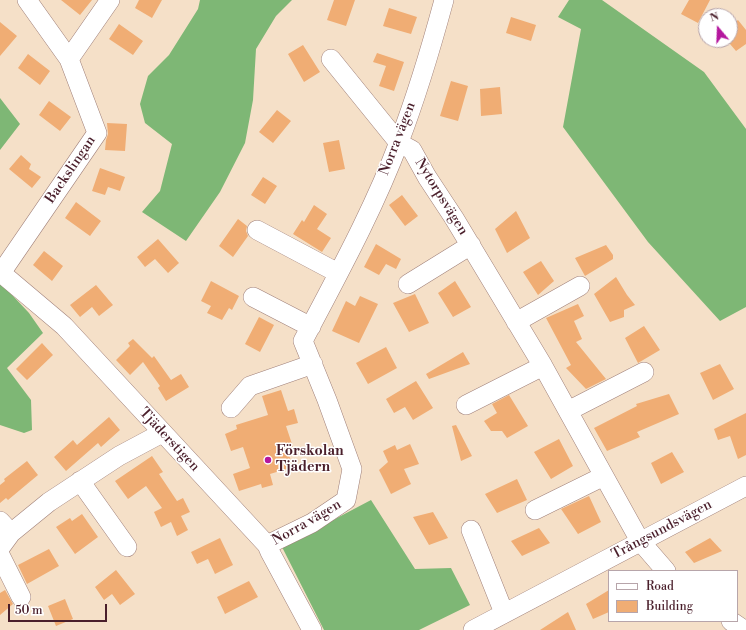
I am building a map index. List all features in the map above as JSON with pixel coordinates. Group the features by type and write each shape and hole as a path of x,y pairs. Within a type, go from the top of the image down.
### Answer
{"street":[{"name":"Backslingan","path":"0,273 97,133 69,59 27,0"},
{"path":"69,59 110,0"},
{"name":"Norra vägen","path":"267,545 312,523 346,500 352,469 327,400 303,341 366,219 399,142 428,58 444,0"},
{"name":"Nytorpsvägen","path":"331,59 399,142 412,150 543,366 640,541 665,570"},
{"path":"257,230 338,273"},
{"name":"Nytorpsvägen","path":"408,284 471,245"},
{"name":"Tjäderstigen","path":"0,273 64,326 267,545 312,630"},
{"path":"516,322 580,286"},
{"path":"253,297 310,327"},
{"path":"231,408 250,386 313,364"},
{"path":"466,405 543,366"},
{"path":"568,411 644,372"},
{"path":"4,534 49,502 119,456 162,433"},
{"path":"535,510 604,476"},
{"path":"80,481 127,548"},
{"name":"Trångsundsvägen","path":"472,630 746,486"},
{"path":"471,530 504,613"},
{"path":"0,555 21,597"},
{"path":"732,622 744,630"}],"green space":[{"path":"200,0 292,0 276,16 256,49 253,100 245,143 220,192 186,241 142,212 160,191 172,144 145,123 140,104 148,76 169,55 198,9"},
{"path":"569,0 602,0 704,72 746,129 746,307 720,321 648,242 563,127 581,29 558,17"},
{"path":"0,98 20,124 0,150"},
{"path":"0,282 29,313 43,333 7,368 31,400 32,430 24,433 0,425"},
{"path":"371,500 415,569 451,568 470,605 419,630 324,630 282,547"}],"building":[{"path":"61,0 92,0 80,15"},
{"path":"139,0 162,0 152,18 135,8"},
{"path":"334,0 355,0 346,26 327,20"},
{"path":"689,0 710,0 706,8 698,8 698,23 681,14"},
{"path":"389,8 417,17 411,34 383,26"},
{"path":"511,17 536,25 531,41 506,33"},
{"path":"738,20 746,30 746,44 736,51 733,48 738,48"},
{"path":"0,22 17,36 0,56"},
{"path":"119,24 143,41 133,55 109,39"},
{"path":"303,45 320,72 304,82 288,54"},
{"path":"377,53 404,62 394,91 379,86 386,66 373,62"},
{"path":"28,54 50,71 40,85 18,68"},
{"path":"451,81 468,86 458,121 440,116"},
{"path":"500,87 502,114 481,116 480,89"},
{"path":"49,101 71,117 60,131 39,115"},
{"path":"277,110 291,121 273,143 259,132"},
{"path":"107,123 127,124 125,151 105,150 108,134"},
{"path":"339,140 345,169 329,172 323,143"},
{"path":"21,155 31,164 29,169 41,177 32,188 9,169"},
{"path":"100,168 125,177 120,191 108,187 105,195 92,191"},
{"path":"263,177 277,186 265,204 251,195"},
{"path":"402,195 418,216 405,226 389,205"},
{"path":"76,202 101,221 90,236 65,218"},
{"path":"314,205 327,214 317,229 331,238 322,252 293,234 302,220 304,222"},
{"path":"516,211 530,238 507,253 495,229"},
{"path":"238,219 247,226 246,231 248,236 233,257 219,246"},
{"path":"158,239 179,263 168,273 155,259 145,267 137,257"},
{"path":"376,244 401,259 396,269 386,264 379,275 364,267"},
{"path":"606,245 613,255 613,259 585,276 575,258"},
{"path":"44,251 63,266 52,281 33,265"},
{"path":"541,261 554,281 538,295 523,272"},
{"path":"616,277 635,305 624,310 624,317 610,322 594,294"},
{"path":"211,281 239,296 232,310 229,308 222,320 207,313 211,306 201,301"},
{"path":"455,281 471,307 453,317 438,293"},
{"path":"96,285 113,305 99,316 92,307 80,317 70,305"},
{"path":"415,294 429,323 409,332 393,303"},
{"path":"360,296 378,304 359,343 332,331 346,301 355,306"},
{"path":"578,304 584,316 574,321 582,339 576,342 606,379 586,389 566,368 571,365 546,318"},
{"path":"259,317 274,325 260,352 245,344"},
{"path":"644,326 660,350 638,363 625,338"},
{"path":"133,339 152,358 154,356 171,380 181,374 189,387 166,401 158,388 160,386 143,362 130,375 116,360 130,346 128,343"},
{"path":"42,343 53,355 27,380 16,369"},
{"path":"386,347 397,368 368,384 356,363"},
{"path":"463,352 470,364 429,379 426,374"},
{"path":"720,364 734,389 713,400 700,373"},
{"path":"416,381 433,408 413,420 405,407 394,413 386,399"},
{"path":"281,390 288,411 294,409 298,423 286,426 293,447 287,449 293,467 270,474 273,485 262,488 261,484 239,491 233,474 250,468 243,447 231,451 225,434 237,429 236,425 268,415 262,396"},
{"path":"669,394 679,414 637,432 640,437 607,451 594,428 637,406 636,404"},
{"path":"509,395 528,426 507,438 502,431 491,431 484,421 497,413 492,404"},
{"path":"746,413 746,455 738,459 730,436 718,440 714,429"},
{"path":"109,417 120,430 101,447 98,443 66,471 54,457 73,440 77,445"},
{"path":"456,425 472,456 461,461 452,426"},
{"path":"559,439 573,466 551,479 534,452"},
{"path":"410,444 419,464 404,469 411,484 391,494 379,470 388,462 383,451 395,445 397,450"},
{"path":"672,452 684,472 661,484 651,463"},
{"path":"152,456 163,472 159,474 177,501 183,498 190,512 181,516 188,530 177,536 171,522 161,527 154,512 162,508 146,486 128,499 115,481"},
{"path":"27,461 38,475 8,500 6,498 0,503 0,485 5,481 4,479"},
{"path":"517,479 527,500 497,513 485,494"},
{"path":"589,496 601,522 578,534 561,509"},
{"path":"433,512 448,538 429,545 413,517"},
{"path":"82,514 98,537 75,554 56,527 70,518 72,521"},
{"path":"539,528 550,543 522,556 511,541"},
{"path":"220,538 233,565 215,574 208,559 197,564 191,552"},
{"path":"710,538 722,551 694,563 685,552"},
{"path":"49,549 59,566 27,584 18,565"},
{"path":"116,570 135,594 120,605 112,594 104,600 95,587"},
{"path":"249,581 258,597 225,614 217,597"},
{"path":"5,590 13,604 0,615 0,593"},
{"path":"608,591 608,612 593,619 586,604"},
{"path":"65,599 73,619 56,626 48,606"},
{"path":"568,612 576,630 540,630"}],"place":[{"name":"Förskolan Tjädern","path":"268,460"}]}
